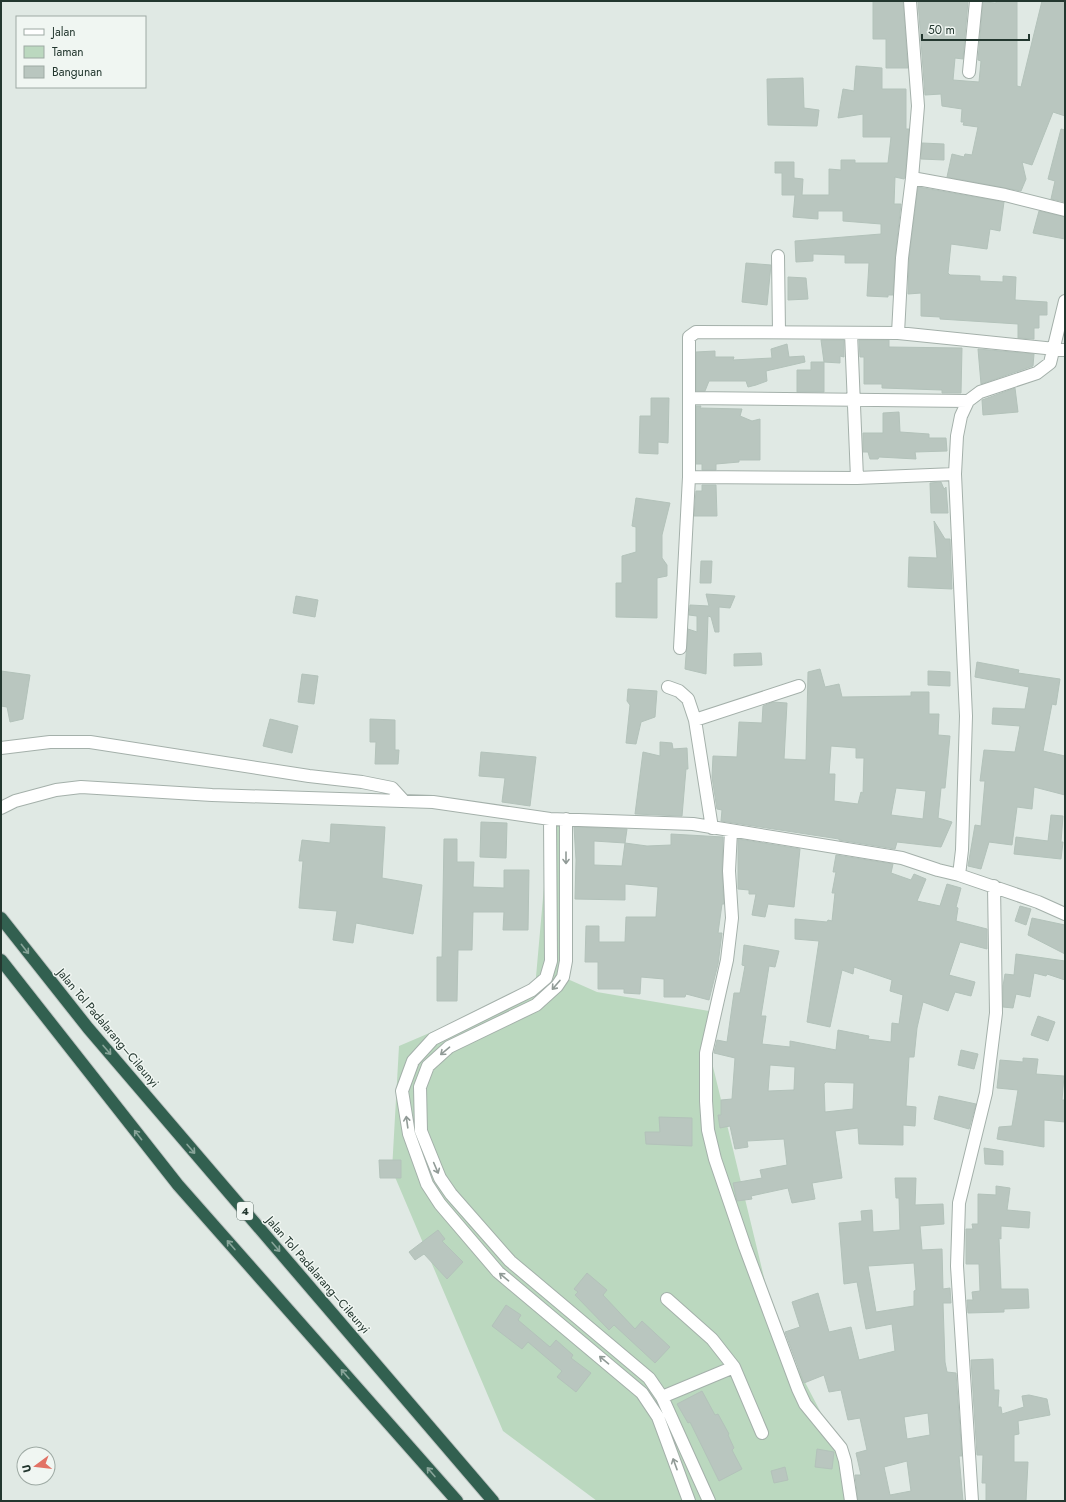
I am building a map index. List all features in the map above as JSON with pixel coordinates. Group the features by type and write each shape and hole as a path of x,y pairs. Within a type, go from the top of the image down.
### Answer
{"highway":[{"name":"Jalan Tol Padalarang–Cileunyi","path":"1,918 88,1028 493,1501"},
{"path":"1,960 178,1185 456,1501"}],"street":[{"path":"898,333 902,258 912,178 918,106 910,1"},
{"path":"969,72 976,1"},
{"path":"912,178 1005,195 1065,210"},
{"path":"778,256 779,332"},
{"path":"959,875 962,850 966,716 955,474 957,436 961,416 968,401 980,392 1037,373 1050,363 1059,349 1065,301"},
{"path":"680,648 689,477 688,352 690,337 692,334 696,332 898,333 1059,349"},
{"path":"851,333 857,478"},
{"path":"689,398 853,401 968,401"},
{"path":"689,477 857,478 955,474"},
{"path":"695,720 799,686"},
{"path":"668,687 680,691 688,699 695,720 712,828"},
{"path":"1,748 50,742 90,742 309,776 362,782 392,788 403,800"},
{"path":"1,808 15,801 56,790 81,787 212,795 403,800 433,802 550,819 693,824 902,858 994,886 1038,902 1065,914"},
{"path":"550,819 551,961 546,978 532,990 433,1039 414,1061 402,1091 409,1134 427,1184 440,1204 498,1272 642,1393 658,1417 689,1501"},
{"path":"566,819 566,961 563,977 557,986 536,1005 449,1047 428,1066 420,1087 421,1132 440,1178 451,1194 505,1255 649,1378 662,1398 710,1501"},
{"path":"731,831 729,871 732,918 727,960 706,1054 706,1101 708,1130 715,1159 745,1247 801,1397 811,1413 841,1448 845,1461 851,1501"},
{"path":"972,1501 957,1266 959,1203 986,1093 996,1013 994,886"},
{"path":"551,961 566,961"},
{"path":"667,1299 712,1339 734,1367 762,1433"},
{"path":"662,1398 734,1367"}],"green space":[{"path":"550,819 566,819 563,977 597,992 715,1012 708,1046 776,1327 840,1449 849,1501 597,1501 503,1431 392,1170 399,1046 535,988"}],"building":[{"path":"873,1 903,1 908,68 886,68 886,39 873,39"},
{"path":"918,1 968,1 963,59 955,58 953,80 979,82 981,61 978,60 983,2 996,3 996,1 1017,1 1017,86 1021,87 1042,1 1065,1 1065,116 1053,112 1032,165 1022,162 1026,179 1021,191 947,177 952,154 964,157 965,154 972,155 978,127 963,125 964,122 961,122 962,109 942,106 941,94 925,95"},
{"path":"856,66 882,68 882,89 906,89 906,129 909,129 905,177 904,179 895,177 894,204 901,204 895,257 893,295 888,295 888,297 867,296 869,263 845,263 845,255 813,254 813,261 796,262 795,241 881,234 881,224 843,221 843,211 818,211 818,219 793,217 795,195 782,195 782,173 775,173 775,162 794,162 794,178 803,179 802,195 829,195 829,169 841,170 841,160 855,160 855,163 888,163 891,137 863,137 863,114 838,118 843,89 854,91"},
{"path":"803,78 804,108 819,110 817,126 768,125 767,79"},
{"path":"1061,129 1065,130 1065,202 1051,199 1055,181 1048,179"},
{"path":"922,143 944,144 944,160 921,159"},
{"path":"918,187 1004,202 1000,231 990,229 987,249 951,244 948,273 950,275 980,276 980,281 1003,282 1003,276 1016,277 1015,300 1047,302 1047,315 1039,315 1039,328 1034,328 1034,339 1018,338 1018,324 940,319 940,317 921,316 921,293 908,294 909,259"},
{"path":"1039,211 1065,217 1065,239 1033,233"},
{"path":"746,263 771,265 767,305 742,302"},
{"path":"788,277 806,278 808,299 788,300"},
{"path":"821,340 844,340 844,357 840,356 840,363 824,362"},
{"path":"859,340 889,340 889,347 962,348 961,393 942,393 942,390 882,388 882,384 864,384 864,357 860,357"},
{"path":"787,344 789,357 804,356 805,362 766,371 767,381 756,385 748,387 746,381 709,381 705,391 696,391 696,352 715,351 715,357 734,357 733,360 772,358 771,349"},
{"path":"978,349 1034,354 1033,366 981,384"},
{"path":"811,362 824,362 824,392 797,392 797,370 811,370"},
{"path":"1015,388 1018,412 983,415 982,400"},
{"path":"651,398 669,398 668,443 658,442 658,454 639,453 640,416 651,416"},
{"path":"696,406 701,406 700,408 742,409 740,416 752,421 760,419 760,460 739,460 739,462 716,464 716,470 702,470 702,464 696,464"},
{"path":"899,412 900,432 929,434 929,438 946,438 947,451 915,452 916,459 879,457 878,459 870,459 868,452 863,452 863,433 883,433 883,413"},
{"path":"941,482 944,489 946,487 948,513 931,513 930,483"},
{"path":"702,485 716,485 717,516 694,516 696,491 702,491"},
{"path":"636,498 670,503 662,535 662,558 667,565 667,576 657,578 657,618 616,617 616,583 622,583 622,556 636,552 636,527 632,526"},
{"path":"934,521 945,539 950,539 952,589 908,587 909,557 937,558"},
{"path":"701,561 712,561 711,583 700,583"},
{"path":"706,594 735,596 730,608 719,607 719,632 715,632 711,617 708,616 706,674 685,669 688,629 697,632 697,616 689,615 690,605 709,606"},
{"path":"296,596 318,600 315,617 293,613"},
{"path":"761,653 762,665 734,666 734,654"},
{"path":"977,662 1019,670 1018,673 1060,679 1056,705 1052,704 1043,751 1065,756 1065,795 1034,787 1032,809 1017,807 1012,845 989,842 981,869 968,866 975,825 981,826 985,781 980,781 984,750 1015,752 1020,726 992,724 993,708 1025,709 1029,687 975,677"},
{"path":"820,669 825,687 839,684 842,697 911,696 911,692 929,692 929,714 939,714 938,735 950,736 945,788 941,788 938,818 952,822 941,847 897,842 895,849 721,821 722,810 717,809 712,777 713,756 737,757 739,722 762,723 763,706 773,702 787,703 784,759 806,760 808,672","holes":["831,746 856,748 856,758 864,758 863,793 861,792 858,804 834,801 835,774 829,774","896,788 926,791 923,819 891,815"]},
{"path":"1,671 30,675 23,719 10,722 7,707 1,706"},
{"path":"928,671 950,672 950,686 928,685"},
{"path":"302,674 318,676 314,704 298,702"},
{"path":"628,689 657,691 655,717 641,722 636,744 626,743 630,705 627,701"},
{"path":"270,719 298,726 292,753 263,746"},
{"path":"370,719 395,720 395,750 399,750 398,764 375,764 376,742 370,742"},
{"path":"660,742 672,743 673,749 687,748 688,769 686,769 682,816 635,814 643,752 660,756"},
{"path":"481,752 536,757 530,806 502,802 505,778 479,776"},
{"path":"1051,815 1063,816 1061,842 1063,842 1061,859 1014,854 1016,837 1048,841"},
{"path":"481,822 507,823 506,858 480,857"},
{"path":"331,824 385,827 382,878 422,885 413,934 356,923 353,943 333,940 337,911 299,908 303,861 299,861 302,840 330,843"},
{"path":"574,827 627,829 625,843 647,846 671,845 671,834 723,837 722,871 724,904 722,904 718,933 722,933 718,964 709,1000 686,994 685,997 664,997 664,979 641,977 640,994 624,993 624,989 598,989 598,962 585,962 586,926 599,926 599,942 625,942 626,917 656,917 658,887 625,884 625,900 575,899 576,860","holes":["594,841 625,843 622,866 594,865"]},
{"path":"444,839 457,839 457,862 474,862 473,887 504,888 504,870 529,870 528,930 503,930 504,912 473,912 472,950 458,950 457,1001 437,1001 437,957 442,957"},
{"path":"738,839 800,849 794,907 768,904 765,917 752,915 756,894 749,894 749,890 738,889"},
{"path":"836,855 893,864 891,873 911,880 914,874 926,879 917,901 940,906 947,884 961,888 956,907 958,908 956,921 987,929 987,949 960,942 949,975 975,982 971,996 955,992 948,1011 923,1002 917,1028 914,1057 909,1057 906,1106 916,1107 915,1126 903,1125 903,1145 859,1144 858,1128 835,1131 842,1178 812,1183 815,1199 792,1203 788,1188 751,1196 752,1199 737,1201 733,1183 762,1178 760,1170 787,1165 784,1139 747,1141 748,1147 735,1149 730,1126 720,1128 718,1115 721,1115 721,1100 732,1099 735,1058 714,1053 717,1040 727,1042 734,993 740,993 745,966 742,965 744,945 779,951 775,967 769,966 761,1016 766,1016 762,1044 790,1047 790,1041 836,1050 838,1030 869,1036 868,1039 891,1042 892,1023 899,1024 903,995 890,991 892,980 854,967 853,974 842,970 830,1027 807,1022 819,941 795,939 795,919 827,922 828,920 832,921 835,893 832,893 836,872 833,872","holes":["770,1065 795,1067 794,1090 768,1091","826,1082 854,1083 853,1109 825,1112 824,1084"]},
{"path":"1020,906 1031,909 1026,925 1015,921"},
{"path":"1032,918 1065,925 1065,954 1028,935"},
{"path":"1016,954 1065,961 1065,980 1047,974 1046,976 1034,973 1030,997 1016,994 1013,1008 1003,1007 1003,986 1005,974 1014,975"},
{"path":"1038,1016 1055,1022 1048,1041 1031,1035"},
{"path":"961,1050 978,1054 974,1069 958,1065"},
{"path":"1023,1058 1038,1059 1036,1074 1064,1076 1062,1100 1065,1100 1065,1122 1044,1120 1044,1147 997,1139 999,1127 1012,1126 1018,1090 997,1088 1000,1060 1023,1062"},
{"path":"939,1096 976,1104 969,1129 934,1119"},
{"path":"659,1117 692,1118 692,1146 646,1144 645,1132 660,1132"},
{"path":"984,1148 1003,1151 1003,1165 985,1164"},
{"path":"379,1160 401,1160 401,1178 380,1178"},
{"path":"895,1178 916,1178 915,1205 943,1204 944,1224 920,1226 922,1250 942,1249 943,1289 950,1288 951,1303 943,1303 945,1362 947,1372 956,1373 962,1456 959,1456 963,1501 858,1501 855,1475 861,1475 856,1453 867,1450 860,1418 848,1420 841,1390 829,1392 824,1375 804,1383 785,1332 800,1327 792,1302 818,1293 829,1332 851,1327 859,1360 895,1351 892,1324 866,1329 857,1282 844,1284 839,1223 862,1221 861,1211 872,1210 873,1232 900,1230 899,1198 896,1198","holes":["914,1263 916,1290 914,1291 914,1306 876,1312 868,1266","928,1413 930,1435 907,1439 904,1417","907,1461 911,1491 890,1495 884,1467"]},
{"path":"996,1186 1010,1188 1007,1210 1030,1212 1029,1228 1001,1226 1001,1239 999,1238 1001,1289 1028,1289 1029,1308 1004,1309 1004,1312 968,1313 967,1300 973,1300 972,1292 980,1291 979,1264 966,1264 966,1229 973,1229 972,1224 978,1224 978,1194 996,1195"},
{"path":"438,1230 445,1239 442,1241 463,1262 447,1279 424,1254 415,1260 409,1252"},
{"path":"587,1273 607,1290 603,1295 635,1329 642,1321 670,1347 655,1363 614,1325 609,1330 575,1295 578,1292 574,1289"},
{"path":"506,1305 521,1315 518,1320 550,1347 556,1340 573,1355 571,1358 591,1373 576,1392 557,1377 562,1371 528,1342 522,1349 492,1326"},
{"path":"993,1359 994,1390 999,1390 998,1407 1001,1407 1002,1414 1024,1407 1022,1396 1029,1395 1047,1399 1050,1415 1018,1421 1019,1434 1014,1435 1014,1462 1028,1462 1026,1501 986,1501 986,1483 982,1483 983,1455 977,1455 971,1360"},
{"path":"702,1391 715,1415 718,1414 729,1434 728,1435 734,1448 732,1450 742,1469 719,1481 690,1422 688,1423 677,1404"},
{"path":"817,1449 834,1452 832,1469 815,1467"},
{"path":"785,1467 788,1480 774,1483 771,1471"}]}
